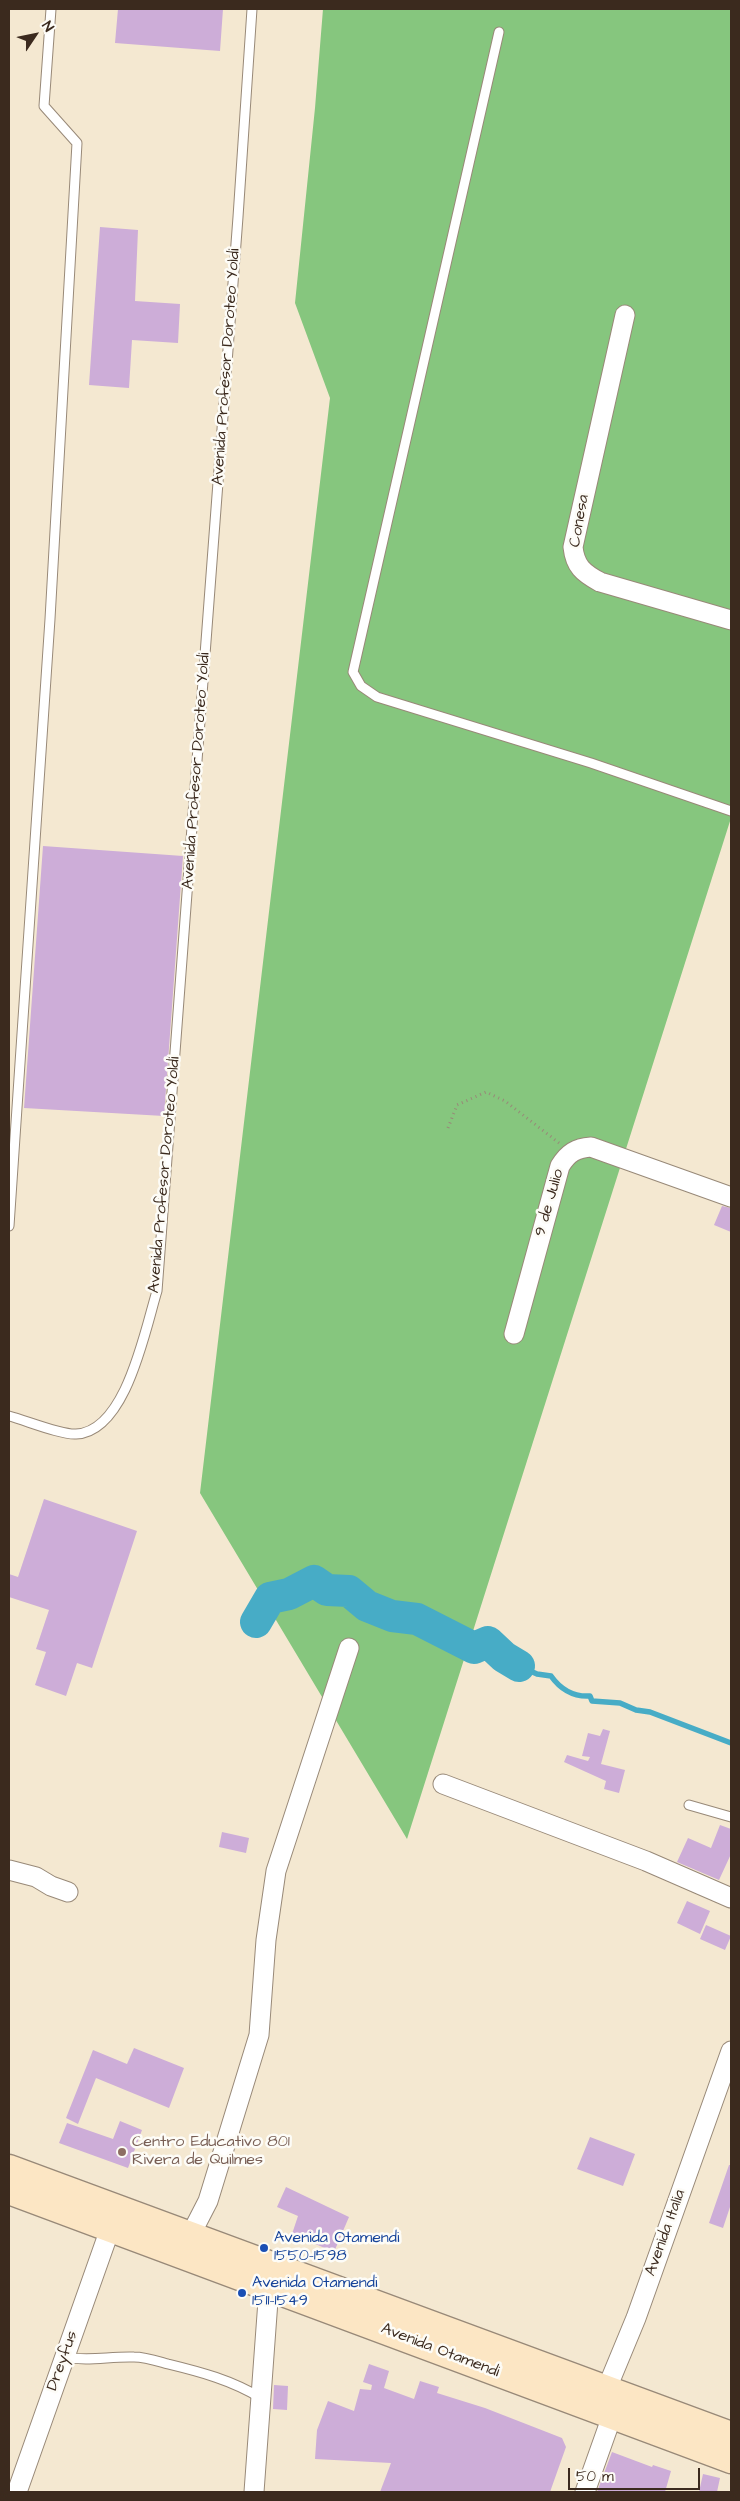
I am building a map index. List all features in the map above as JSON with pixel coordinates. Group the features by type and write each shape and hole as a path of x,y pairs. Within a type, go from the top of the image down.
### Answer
{"main road":[{"name":"Avenida Otamendi","path":"9,2168 190,2236 268,2278 612,2416 731,2460"},
{"name":"Avenida Otamendi","path":"9,2191 110,2229 607,2388 731,2435"}],"street":[{"name":"Conesa","path":"625,315 573,547 575,560 584,574 600,582 731,620"},
{"name":"9 de Julio","path":"514,1334 560,1166 571,1153 580,1148 591,1147 731,1197"},
{"path":"190,2236 208,2201 260,2035 266,1940 276,1871 349,1648"},
{"path":"443,1784 646,1861 731,1898"},
{"path":"9,1870 36,1877 51,1886 68,1892"},
{"name":"Avenida Italia","path":"607,2388 636,2318 731,2051"},
{"name":"Dreyfus","path":"17,2492 110,2229"},
{"path":"254,2492 268,2278"},
{"path":"585,2492 612,2416 607,2388"}],"lane":[{"path":"9,1226 50,619 77,143 44,106 51,9"},
{"name":"Avenida Profesor Doroteo Yoldi","path":"9,1416 74,1434 90,1432 102,1422 113,1409 130,1378 157,1291 252,9"},
{"path":"499,32 353,672 361,686 377,697 591,764 731,811"},
{"path":"689,1805 731,1816"},
{"path":"65,2356 79,2360 118,2357 146,2358 211,2374 237,2383 261,2398"}],"path":[{"path":"448,1128 457,1105 486,1092 505,1101 571,1153"}],"green space":[{"path":"323,9 731,9 731,818 407,1839 200,1493 330,398 295,303"}],"building":[{"path":"118,9 223,9 220,51 115,43"},
{"path":"100,227 138,230 135,301 180,304 178,343 132,340 129,388 89,385"},
{"path":"43,846 183,856 164,1116 24,1108"},
{"path":"722,1206 731,1208 731,1232 714,1225"},
{"path":"44,1499 137,1531 92,1668 77,1663 66,1696 35,1685 46,1652 36,1649 49,1610 9,1597 9,1574 18,1577"},
{"path":"603,1729 610,1731 601,1764 625,1770 619,1793 604,1789 606,1781 564,1762 567,1755 588,1761 590,1757 582,1756 588,1733 600,1736"},
{"path":"720,1825 731,1829 731,1854 719,1880 677,1862 688,1838 711,1848"},
{"path":"222,1832 249,1838 246,1853 219,1847"},
{"path":"687,1901 710,1911 700,1934 677,1923"},
{"path":"706,1925 731,1936 725,1950 700,1939"},
{"path":"134,2048 184,2068 169,2108 96,2078 78,2124 66,2118 93,2050 127,2064"},
{"path":"120,2121 142,2130 128,2168 59,2143 67,2123 113,2139"},
{"path":"590,2137 635,2154 623,2186 577,2169"},
{"path":"729,2165 731,2165 731,2204 723,2228 709,2223"},
{"path":"286,2187 349,2217 334,2252 292,2234 298,2216 277,2207"},
{"path":"369,2364 389,2371 384,2388 414,2399 420,2381 439,2387 437,2393 485,2408 562,2438 566,2447 550,2492 380,2492 391,2463 315,2459 317,2430 328,2401 354,2411 360,2389 371,2390 372,2385 363,2382"},
{"path":"274,2385 288,2386 287,2410 273,2409"},
{"path":"612,2452 652,2467 653,2465 671,2471 665,2492 597,2492"},
{"path":"703,2474 720,2478 717,2492 699,2492"}],"waterway":[{"path":"256,1622 270,1598 289,1594 314,1581 327,1590 349,1591 367,1606 392,1616 417,1619 474,1648 488,1642 504,1657 519,1666"},
{"path":"519,1666 537,1674 551,1676 568,1692 590,1696 592,1701 620,1703 636,1710 650,1712 731,1743"}],"place":[{"name":"Centro Educativo 801 Rivera de Quilmes","path":"122,2152"},
{"name":"Avenida Otamendi 1550-1598","path":"264,2248"},
{"name":"Avenida Otamendi 1511-1549","path":"242,2293"}]}
